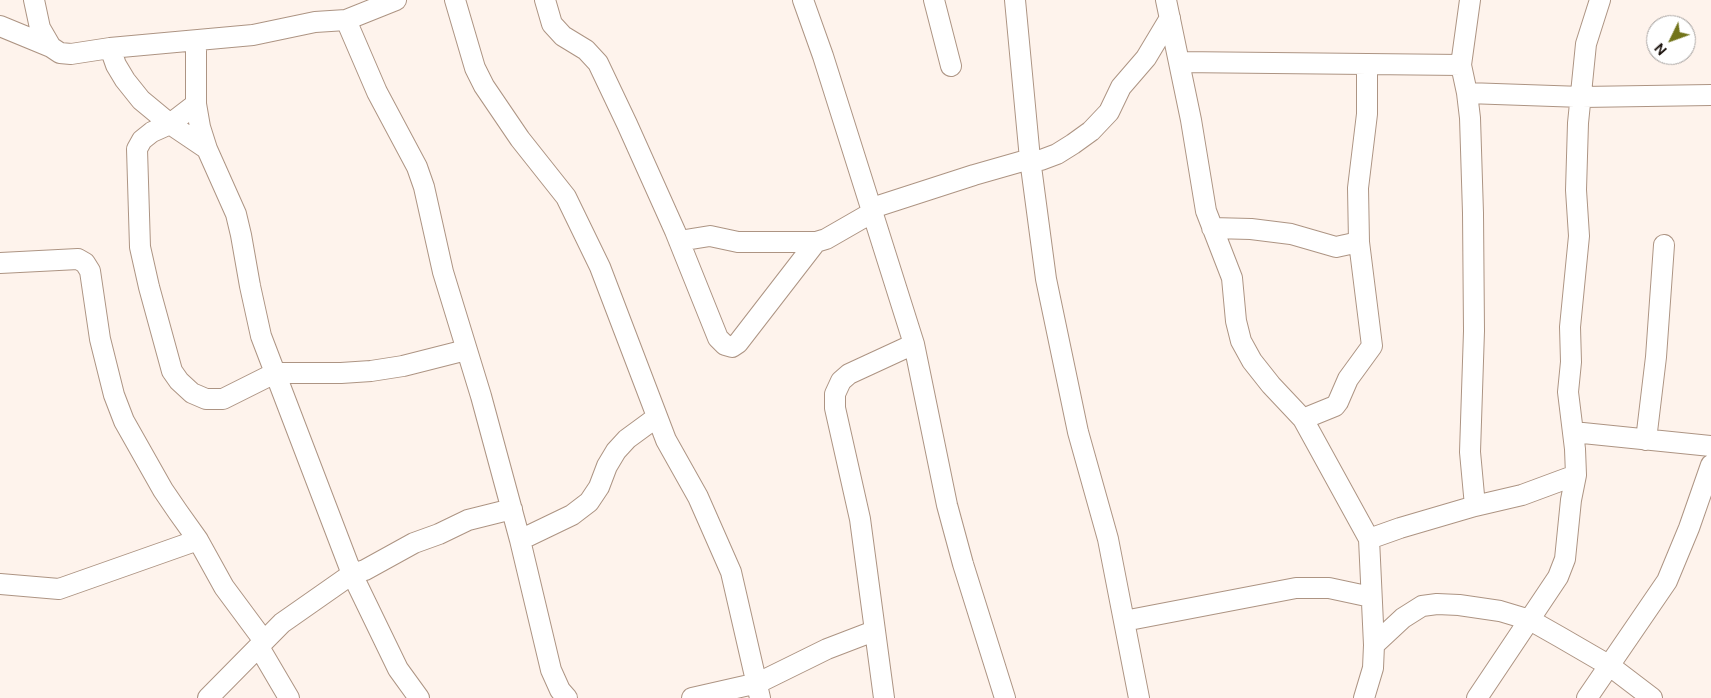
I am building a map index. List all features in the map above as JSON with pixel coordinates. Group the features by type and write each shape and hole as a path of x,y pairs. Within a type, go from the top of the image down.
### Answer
{"street":[{"path":"34,0 40,28 51,46"},
{"path":"0,26 51,46 60,52 71,54 110,48 253,35 315,22 346,20 396,0"},
{"path":"456,0 475,68 484,86 520,139 566,197 600,266 666,440 698,497 731,572 759,691"},
{"path":"544,0 552,24 563,36 586,50 598,64 679,241 718,338 725,346 732,347 738,343 816,242"},
{"path":"803,0 873,210 914,344 947,505 962,564 1005,698"},
{"path":"934,0 951,66"},
{"path":"1014,0 1030,159 1046,279 1078,432 1108,539 1139,698"},
{"path":"1470,0 1461,65 1468,93 1473,213 1474,331 1470,452 1475,506"},
{"path":"1477,698 1558,577 1565,559 1571,500 1576,475 1568,392 1570,327 1579,236 1576,190 1578,123 1586,44 1600,0"},
{"path":"679,241 710,236 738,242 816,242 826,239 873,210 974,175 1030,159 1041,160 1057,154 1092,131 1109,112 1121,88 1146,58 1168,9"},
{"path":"1168,9 1191,120 1206,211 1232,278 1236,321 1241,341 1252,361 1271,385 1304,419 1369,539 1374,644 1373,668 1364,698"},
{"path":"346,20 377,92 419,174 424,188 443,272 481,396 512,508 557,695"},
{"path":"196,41 196,104 200,128 207,149 236,214 257,324 352,574 398,669 419,698"},
{"path":"110,48 116,65 141,100 170,124 207,149"},
{"path":"1179,62 1461,65"},
{"path":"1304,419 1335,406 1348,379 1372,346 1359,242 1358,188 1367,114 1367,65"},
{"path":"1468,93 1582,96 1711,95"},
{"path":"196,104 170,124 147,136 142,140 138,149 140,247 172,371 179,381 192,393 206,399 223,399 275,373 371,371 403,366 466,350"},
{"path":"1212,228 1251,229 1291,234 1336,247 1359,242"},
{"path":"1646,440 1656,356 1664,245"},
{"path":"0,263 78,259 85,262 90,271 100,339 114,396 124,421 163,490 198,540 224,587 261,644 289,698"},
{"path":"884,698 860,520 835,408 835,394 841,381 849,374 914,344"},
{"path":"520,540 572,515 589,502 599,487 607,466 616,451 627,438 658,417"},
{"path":"1573,432 1711,446"},
{"path":"1588,698 1667,581 1690,528 1711,465"},
{"path":"1369,539 1475,506 1522,495 1576,475"},
{"path":"208,698 282,623 352,574 365,570 414,543 439,534 468,520 512,508"},
{"path":"0,584 59,589 198,540"},
{"path":"1124,622 1296,588 1329,588 1371,597"},
{"path":"1374,644 1403,618 1422,606 1459,604 1500,611 1530,620 1610,666 1652,698"},
{"path":"692,698 759,691 827,649 874,631"}]}
